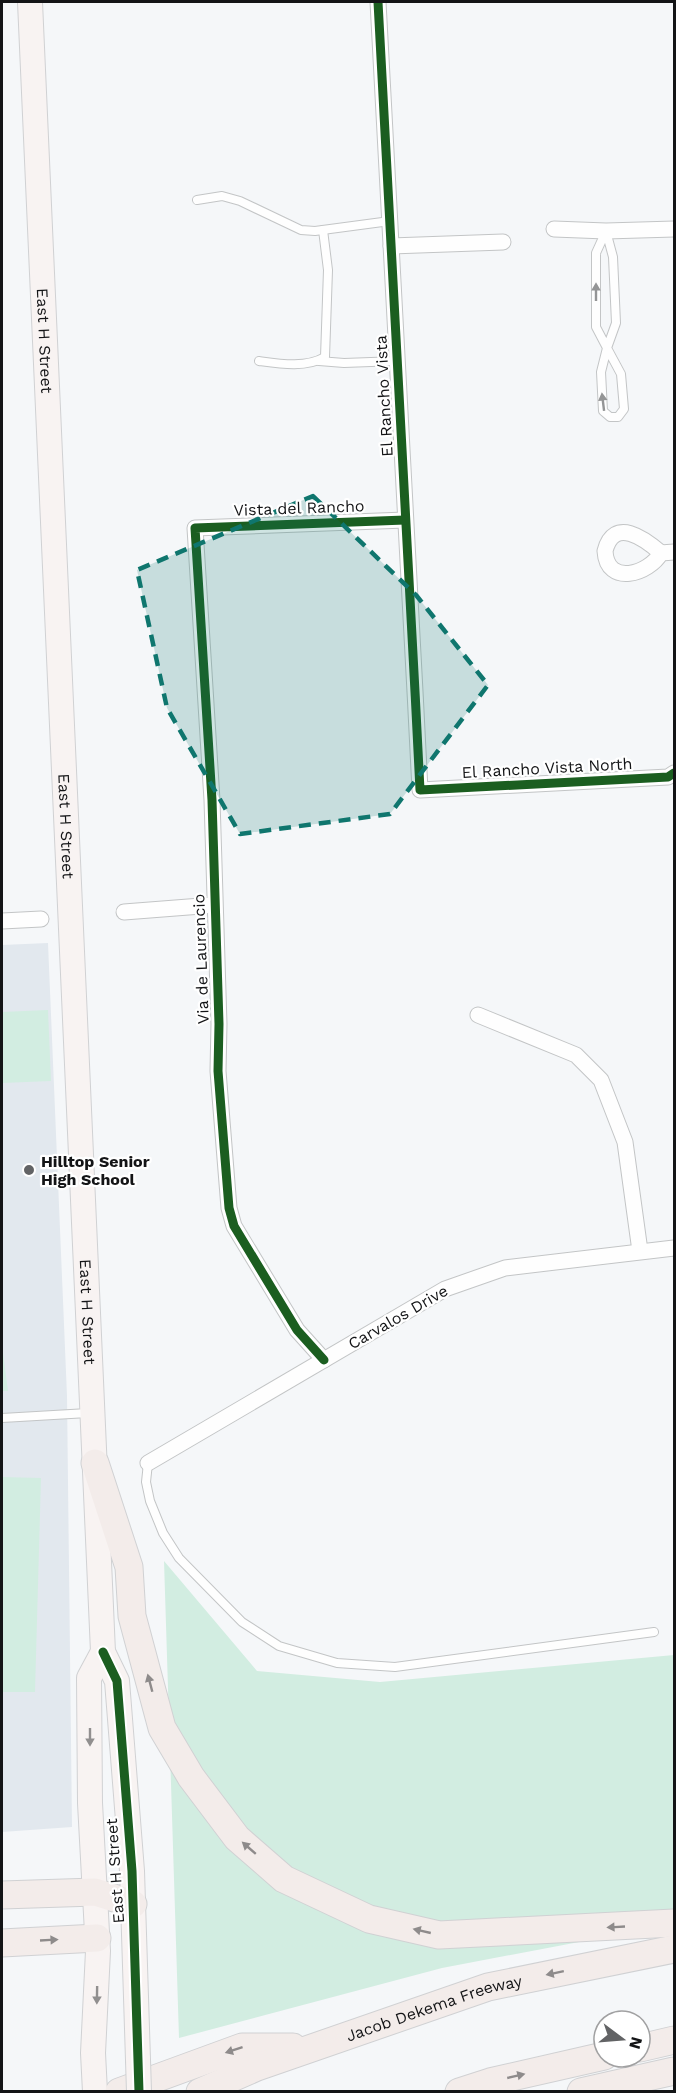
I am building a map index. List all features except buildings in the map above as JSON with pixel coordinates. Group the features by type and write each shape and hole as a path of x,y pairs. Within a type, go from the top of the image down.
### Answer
{"highway":[{"path":"95,1463 129,1567 132,1616 162,1728 191,1777 237,1838 284,1879 369,1919 439,1935 675,1923"},
{"path":"2,1895 95,1892 133,1905"},
{"path":"2,1943 97,1938"},
{"name":"Jacob Dekema Freeway","path":"200,2091 257,2067 488,1988 675,1949"},
{"path":"652,2045 675,2040"},
{"path":"118,2091 242,2047 313,2047"},
{"path":"459,2091 592,2059"},
{"path":"581,2091 675,2071"},
{"path":"599,2091 626,2082"}],"main road":[{"name":"East H Street","path":"30,2 103,1652 117,1681 133,1905 139,2091"},
{"name":"East H Street","path":"95,2091 93,2053 97,1938 90,1803 90,1678 103,1652"}],"street":[{"name":"El Rancho Vista","path":"378,2 420,790"},
{"path":"554,230 675,229"},
{"path":"391,246 503,242"},
{"name":"Vista del Rancho","path":"195,528 405,520"},
{"name":"Via de Laurencio","path":"195,528 212,800 219,1024 218,1071 229,1208 234,1226 291,1321 324,1360"},
{"name":"El Rancho Vista North","path":"420,790 668,777 675,773"},
{"path":"124,912 214,905"},
{"path":"2,921 41,919"},
{"path":"478,1015 576,1055 601,1080 625,1142 640,1251"},
{"name":"Carvalos Drive","path":"148,1463 445,1289 504,1268 675,1248"}],"lane":[{"path":"197,200 222,196 240,201 301,230 323,230 390,221"},
{"path":"317,361 325,357 326,339 328,270 323,230"},
{"path":"606,231 596,253 596,327 607,348 621,374 624,409 618,417 610,417 603,411 601,372 607,348 616,323 613,257 606,231"},
{"path":"259,361 287,365 317,361 344,363 398,361"},
{"path":"2,1419 93,1412"},
{"path":"148,1463 146,1482 150,1501 163,1533 179,1558 242,1622 279,1646 338,1663 395,1667 654,1632"}],"highlighted area":[{"path":"313,496 416,595 488,685 390,814 240,834 167,708 137,570"}],"shaded area":[{"name":"Hilltop Senior High School","path":"48,943 67,1396 72,1827 2,1832 2,945"}],"green space":[{"path":"48,1010 51,1081 2,1083 2,1012"},
{"path":"2,1345 8,1391 2,1391"},
{"path":"2,1477 41,1478 35,1692 2,1692"},
{"path":"164,1561 257,1671 380,1682 674,1655 674,1924 442,1968 179,2038"}],"cycle path":[{"path":"378,2 420,790 668,777 674,773"},
{"path":"324,1360 297,1330 234,1226 229,1208 218,1071 219,1024 212,800 195,528 405,520"},
{"path":"103,1652 117,1681 132,1871 139,2092"}],"place":[{"name":"Hilltop Senior High School","path":"29,1170"}]}
